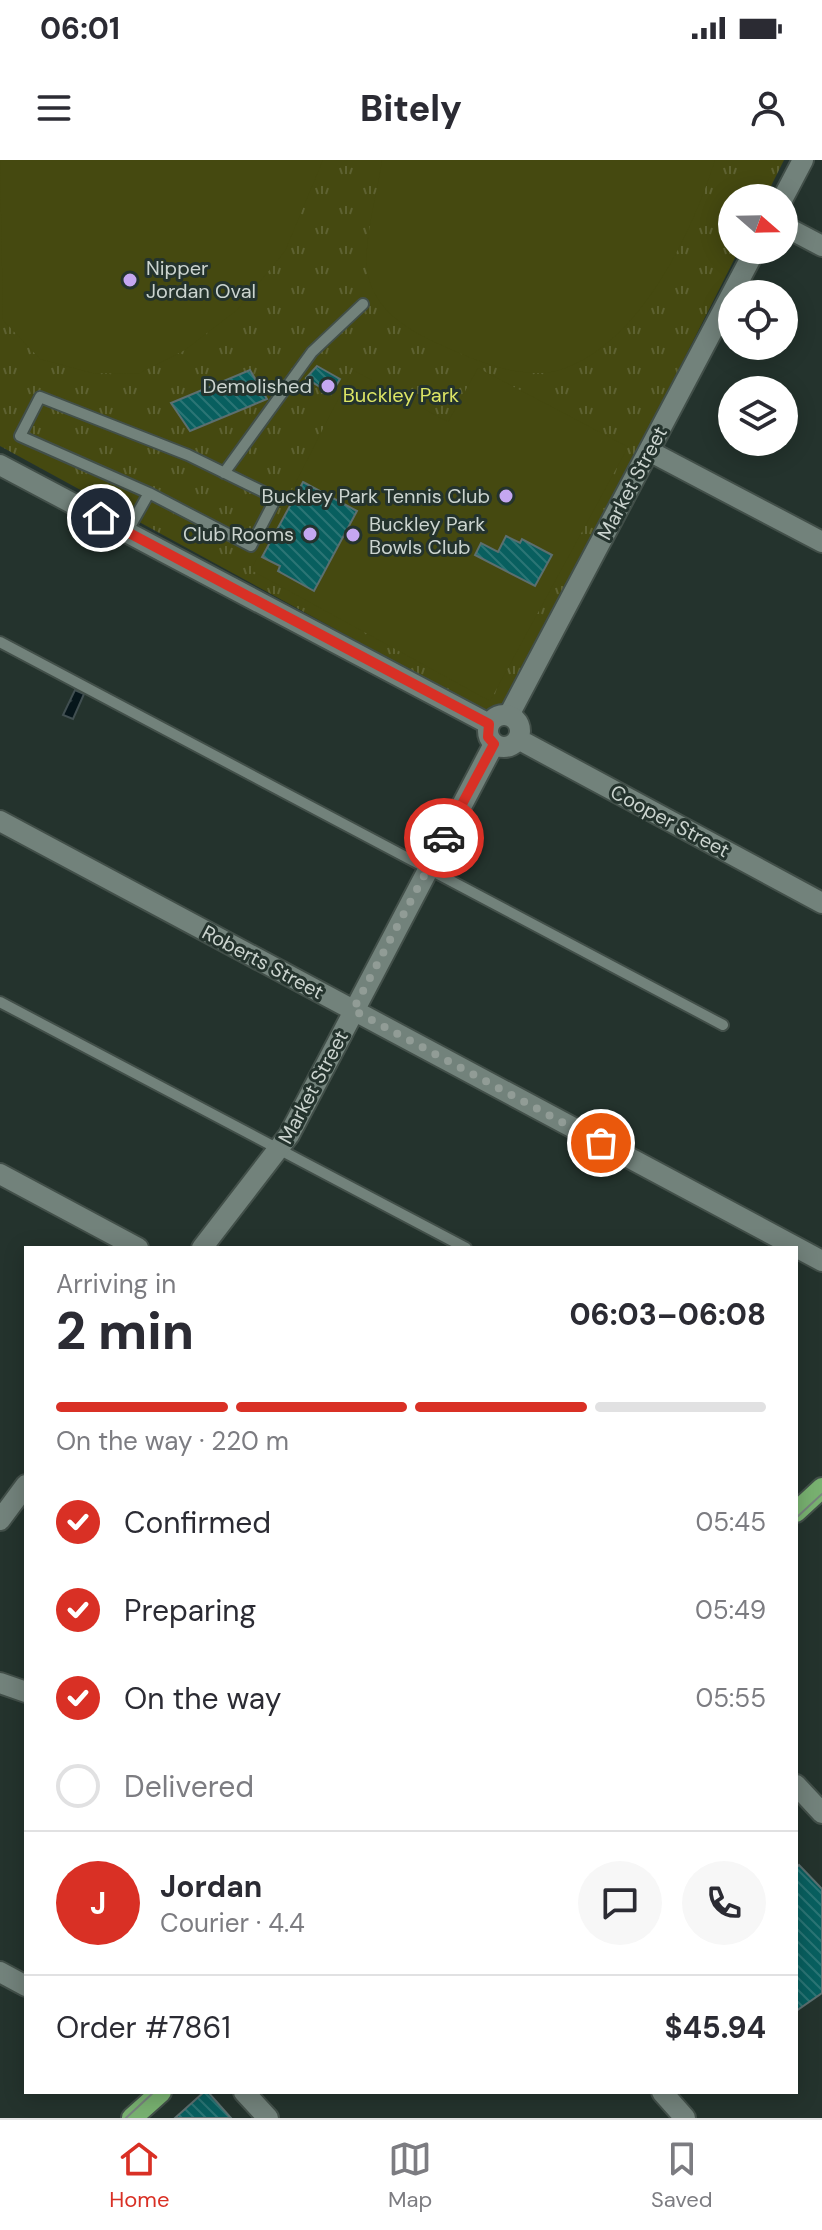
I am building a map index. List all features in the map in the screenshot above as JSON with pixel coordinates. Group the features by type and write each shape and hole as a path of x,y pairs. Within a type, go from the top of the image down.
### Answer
{"main road":[{"path":"798,1510 822,1488"},
{"path":"132,2118 159,2094"}],"street":[{"path":"790,184 803,160"},
{"path":"798,233 822,246"},
{"name":"Market Street","path":"509,715 748,264"},
{"path":"649,451 822,542"},
{"path":"0,465 489,724"},
{"path":"498,715 509,715 518,723 518,739 506,747 494,744 488,737 489,724 498,715"},
{"name":"Cooper Street","path":"518,739 822,903"},
{"name":"Market Street","path":"204,1246 279,1150 494,744"},
{"name":"Roberts Street","path":"0,821 794,1246"},
{"path":"0,1174 134,1246"},
{"name":"Roberts Street","path":"798,1248 822,1261"},
{"path":"0,1520 24,1488"},
{"path":"0,1683 24,1691"},
{"path":"798,1787 822,1813"},
{"path":"0,1972 24,1985"},
{"path":"246,2094 268,2118"},
{"path":"664,2094 685,2118"}],"lane":[{"path":"224,473 312,352 363,304"},
{"path":"40,397 224,473 276,498 251,546 149,493 20,436 40,397"},
{"path":"127,532 149,493"},
{"path":"0,642 723,1025"},
{"path":"0,1002 462,1246"}],"green space":[{"name":"Buckley Park","path":"0,160 784,160 772,184 718,184 718,264 732,264 724,280 718,280 718,292 642,442 500,708 487,712 0,446"},
{"name":"Nipper Jordan Oval","path":"0,160 323,160 285,251 237,310 185,350 138,374 92,373 40,359 3,320"},
{"path":"382,160 715,160 676,253 636,314 612,339 585,359 556,371 527,373 481,362 428,339 395,318 378,299 368,275 367,249"},
{"name":"Buckley Park Bowls Club","path":"478,368 628,447 490,701 251,570 353,370 448,422"}],"water":[{"path":"75,690 84,694 73,719 63,715"}],"building":[{"name":"Demolished","path":"317,366 340,379 331,394 306,378"},
{"path":"250,370 267,399 190,431 171,403"},
{"name":"Club Rooms","path":"303,482 357,511 314,591 278,571 280,566 262,557"},
{"path":"506,536 520,543 522,539 552,555 535,586 475,555 481,543 498,552"},
{"path":"798,1866 822,1889 822,1993 798,2010"},
{"path":"202,2094 210,2094 231,2118 175,2118"}],"tram line":[{"path":"798,1516 822,1494"},
{"path":"126,2118 152,2094"}],"way so far":[{"path":"444,838 353,1010 601,1143"}],"place":[{"name":"Nipper Jordan Oval","path":"130,280"},
{"name":"Demolished","path":"328,386"},
{"name":"Buckley Park Tennis Club","path":"506,496"},
{"name":"Club Rooms","path":"310,534"},
{"name":"Buckley Park Bowls Club","path":"353,535"}],"route":[{"path":"101,518 489,724 488,737 494,744 444,838"}]}
